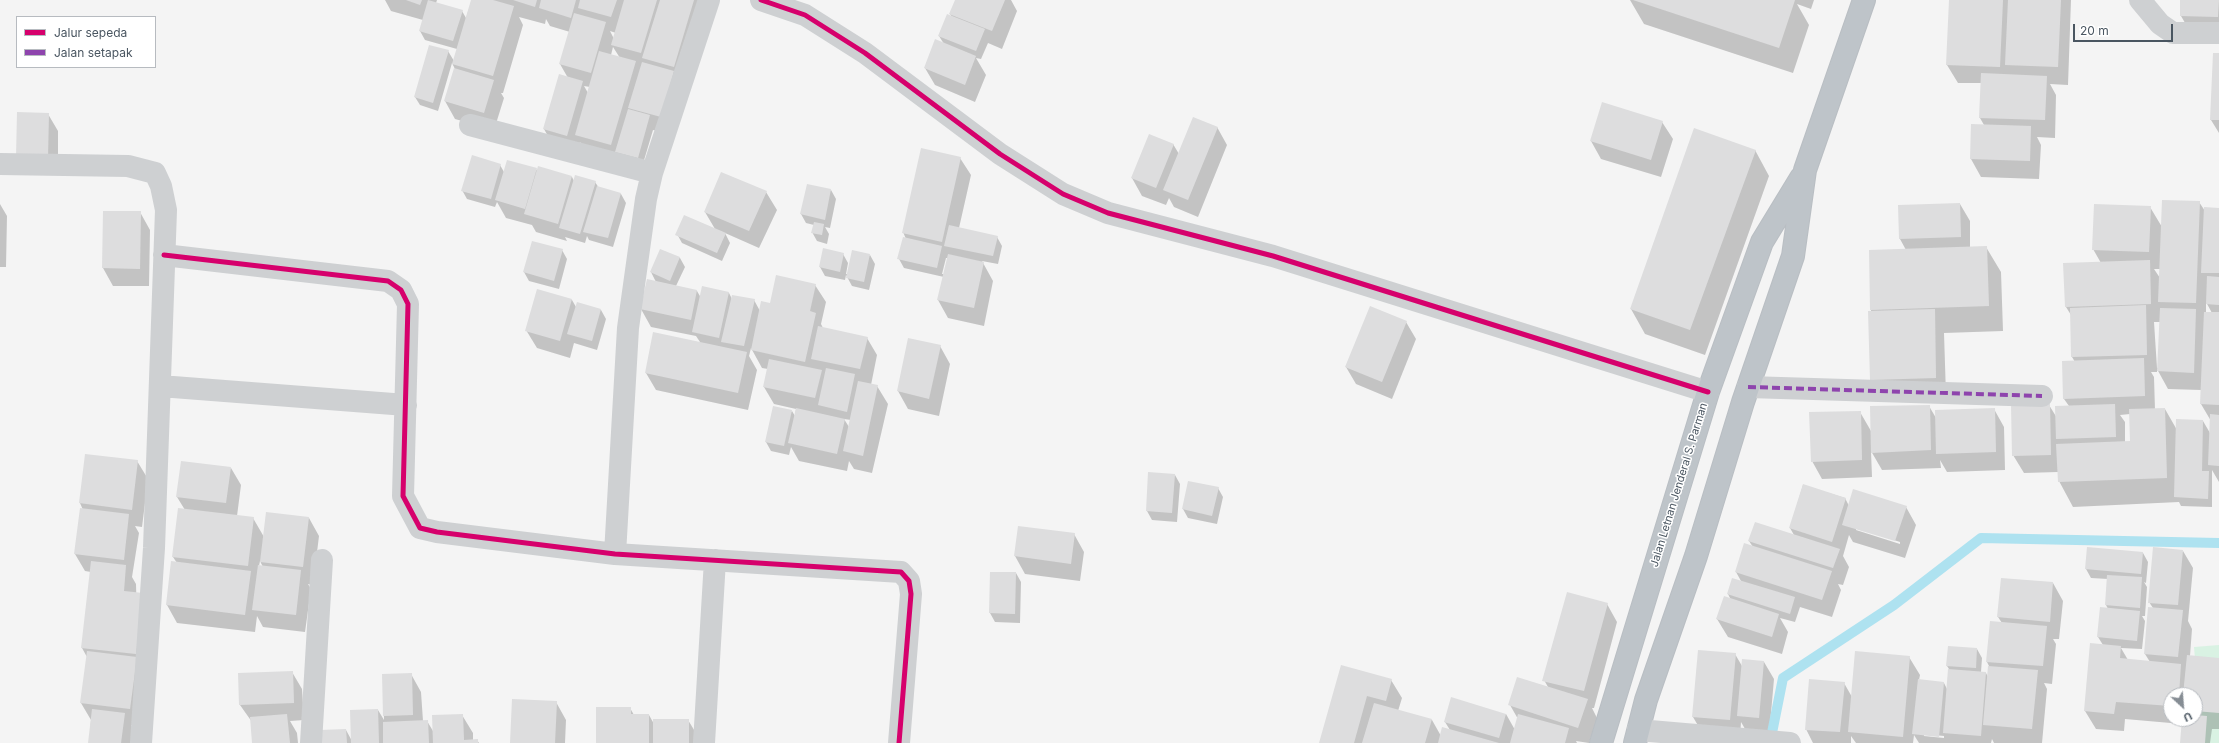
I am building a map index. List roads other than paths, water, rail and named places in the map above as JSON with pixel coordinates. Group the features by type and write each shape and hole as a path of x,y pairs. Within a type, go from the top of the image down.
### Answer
{"highway":[{"name":"Jalan Letnan Jenderal S. Parman","path":"1636,737 1646,700 1696,556 1748,387 1793,256 1805,170 1864,0"},
{"name":"Jalan Letnan Jenderal S. Parman","path":"1601,743 1708,392 1762,242 1805,170"}],"street":[{"path":"614,554 628,328 652,173 709,0"},
{"path":"762,0 805,15 865,52 1000,154 1062,194 1108,213 1273,256 1708,392"},
{"path":"2140,0 2160,24 2173,33 2219,32"},
{"path":"470,125 652,173"},
{"path":"0,164 128,166 155,173 162,186 166,210 154,548 141,743"},
{"path":"164,255 388,281 401,290 408,304 403,496 420,528 437,532 614,554 901,572 909,582 910,594 899,743"},
{"path":"160,386 406,405"},
{"path":"1748,387 2042,396"},
{"path":"311,743 322,560"},
{"path":"704,743 715,560"},
{"path":"1636,737 1744,739 1790,743"}],"waterway":[{"path":"1770,743 1783,678 1894,605 1981,538 2219,543"}]}
